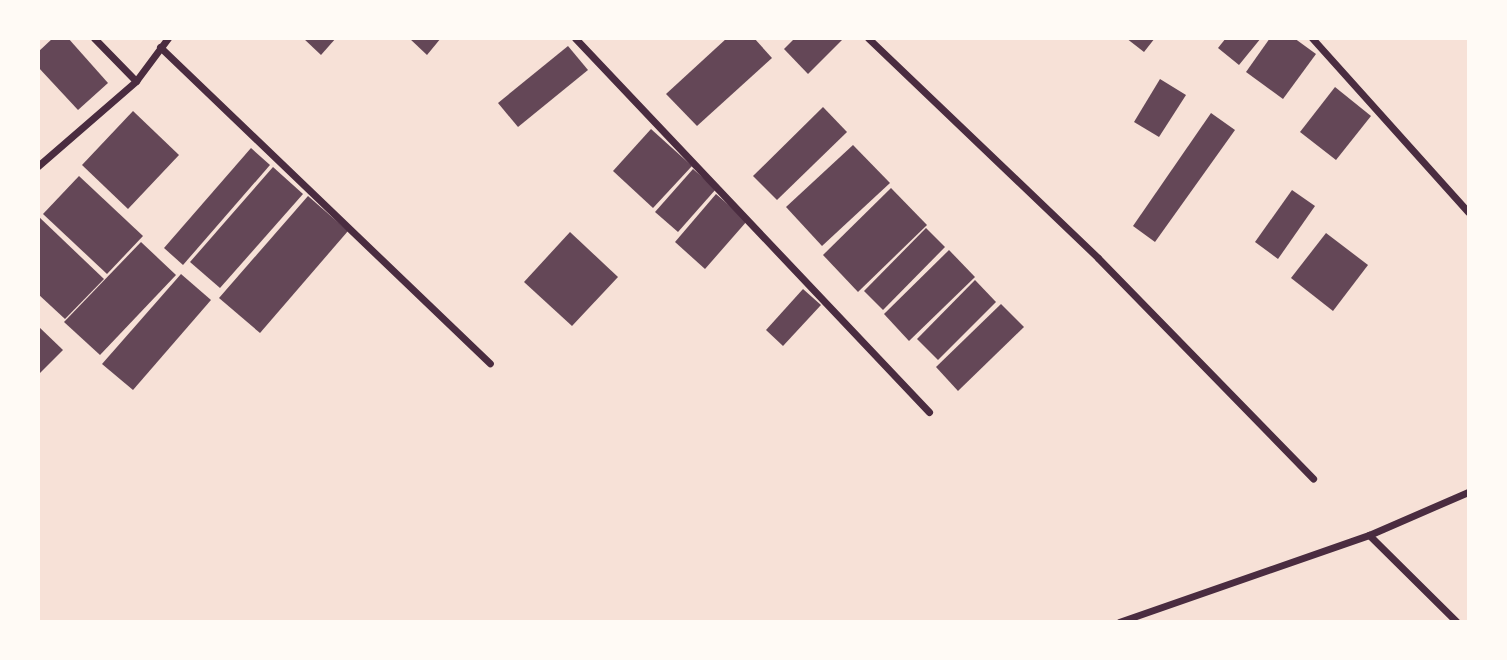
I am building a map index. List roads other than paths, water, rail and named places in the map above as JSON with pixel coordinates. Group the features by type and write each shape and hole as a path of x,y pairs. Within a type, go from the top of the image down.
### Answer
{"street":[{"path":"94,38 136,81"},
{"path":"38,166 136,81 168,38"},
{"path":"575,38 929,412"},
{"path":"868,38 1098,258 1313,478"},
{"path":"1312,38 1468,212"},
{"path":"160,47 489,363"},
{"path":"1119,621 1369,535 1468,492"},
{"path":"1369,535 1457,621"}]}
